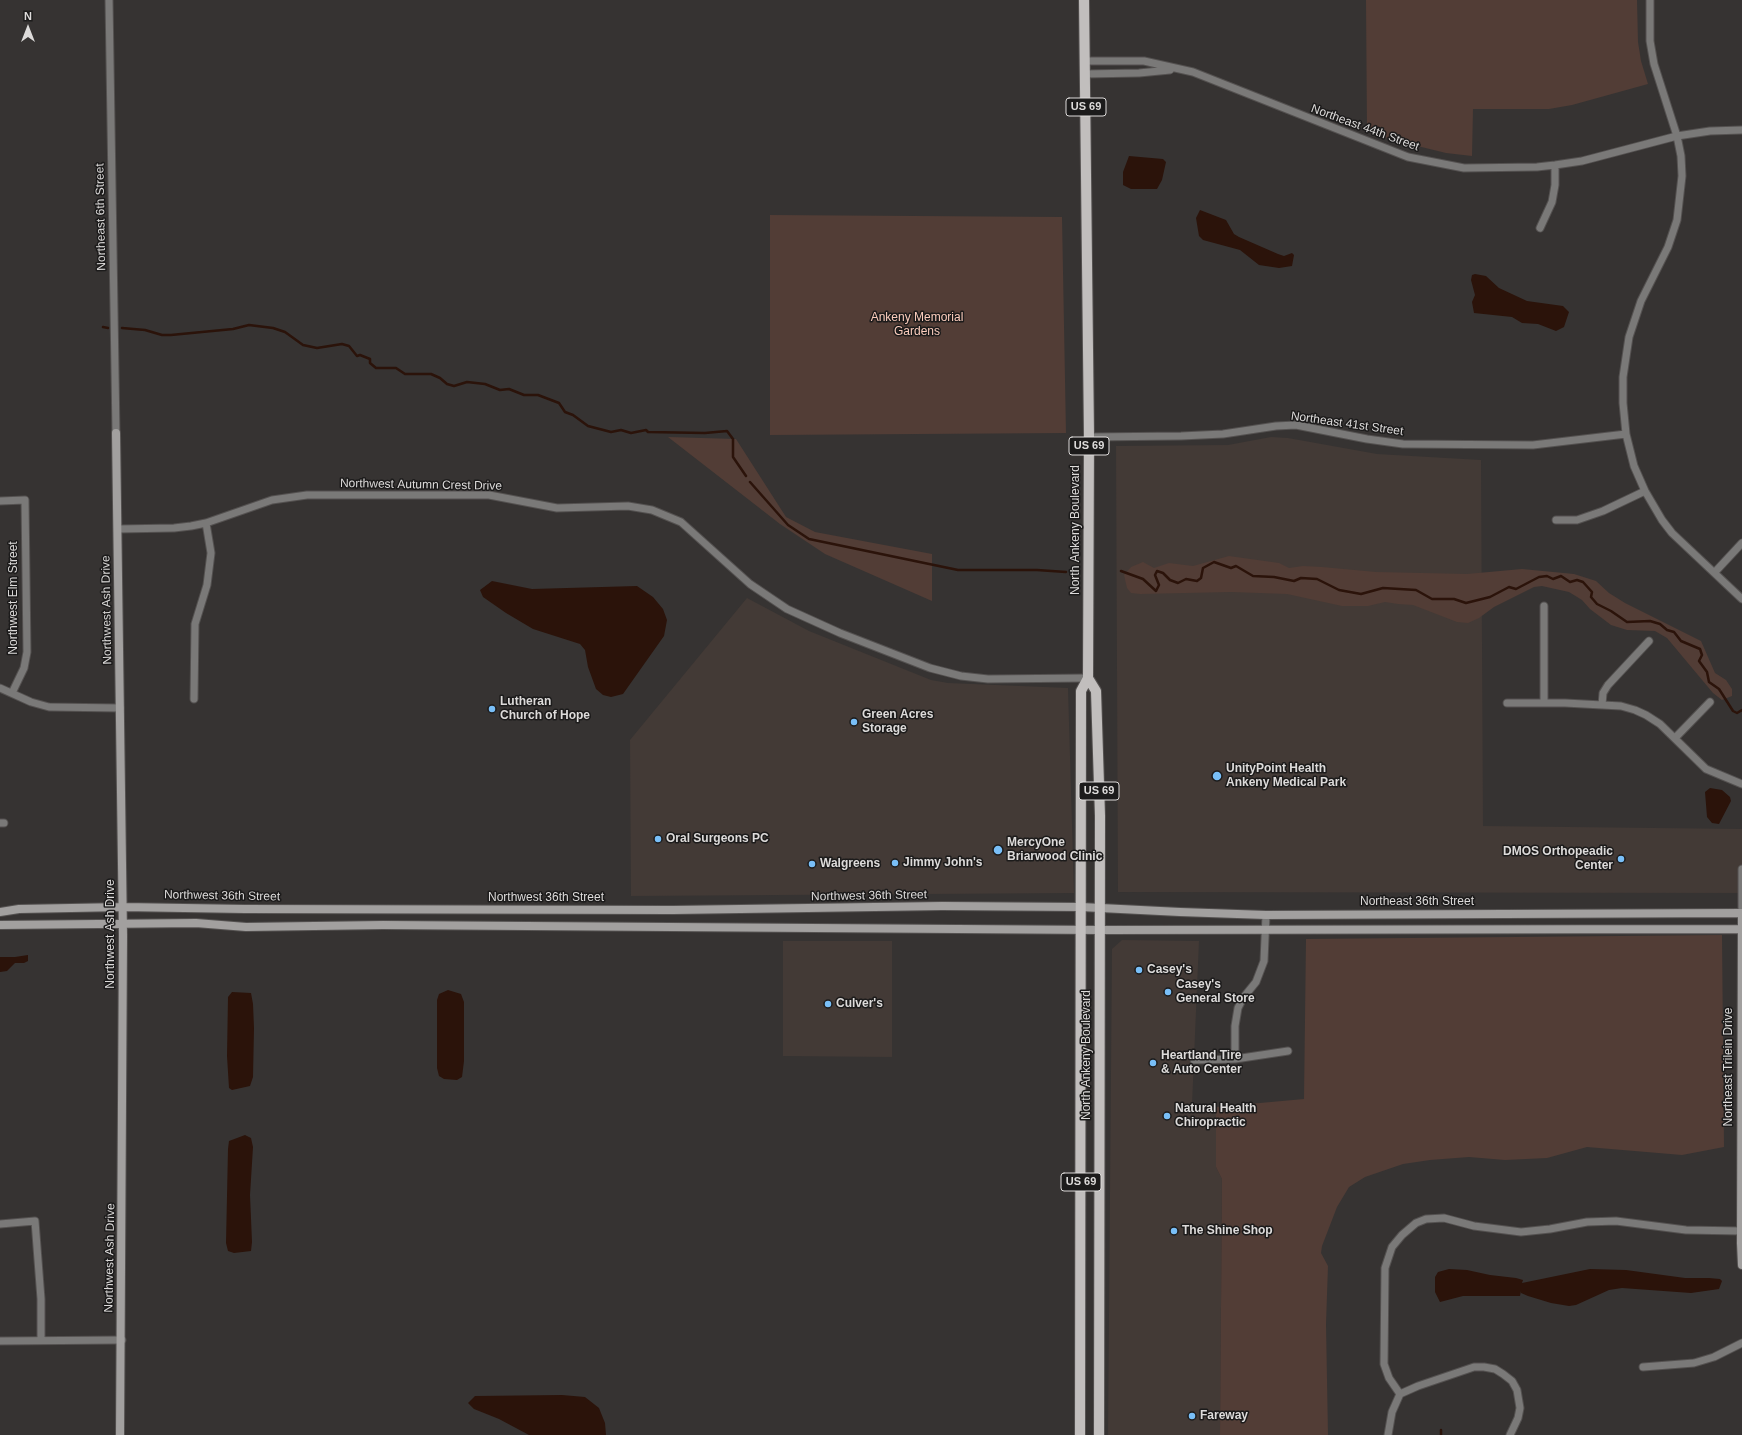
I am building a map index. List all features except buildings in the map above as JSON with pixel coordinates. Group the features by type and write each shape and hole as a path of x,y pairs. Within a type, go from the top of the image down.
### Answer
{"main road":[{"name":"US 69","path":"1084,0 1085,74"},
{"name":"North Ankeny Boulevard","path":"1080,1435 1091,930 1081,691 1088,678 1089,437 1085,74"},
{"name":"Northwest Ash Drive","path":"116,433 123,924 122,1340 120,1435"},
{"name":"North Ankeny Boulevard","path":"1088,678 1096,691 1091,930 1099,1435"},
{"name":"Northwest 36th Street","path":"0,912 19,909 122,907 253,909 681,910 1091,907"},
{"name":"Northeast 36th Street","path":"1091,907 1266,915 1742,913"},
{"name":"Northeast Trilein Drive","path":"1742,913 1742,1265"},
{"path":"0,925 196,923 246,926 383,925 1091,930 1741,929"}],"street":[{"name":"Northeast 6th Street","path":"109,0 116,433"},
{"path":"1650,0 1650,41 1654,64 1676,136 1681,156 1682,176 1676,220 1668,247 1641,300 1629,337 1623,377 1623,403 1626,434 1634,466 1645,491 1672,533 1742,599"},
{"name":"Northeast 44th Street","path":"1085,61 1144,61 1207,76 1350,136 1408,157 1464,168 1537,167 1555,165 1582,160 1676,136 1710,131 1742,130"},
{"name":"Northeast 44th Street","path":"1085,74 1139,73 1177,69"},
{"path":"1540,228 1552,202 1555,185 1555,165"},
{"name":"Northeast 41st Street","path":"1089,437 1223,434 1276,426 1296,425 1391,443 1518,445 1626,434"},
{"path":"1556,520 1577,520 1603,511 1645,491"},
{"name":"Northwest Autumn Crest Drive","path":"118,529 174,528 206,523 272,500 306,495 489,495 557,508 628,506 644,509 681,522 750,584 787,609 840,633 923,665 961,676 988,679 1088,678"},
{"name":"Northwest Elm Street","path":"0,501 25,500 27,652 24,668 12,693"},
{"path":"194,699 196,624 206,585 211,553 206,523"},
{"path":"1715,572 1742,543"},
{"path":"1544,606 1544,702"},
{"path":"1602,705 1603,693 1608,685 1649,641"},
{"path":"0,688 30,702 49,707 120,708"},
{"path":"1507,703 1544,702 1621,706 1646,715 1675,738 1706,769 1742,784"},
{"path":"1675,738 1710,702"},
{"name":"Northeast Trilein Drive","path":"1742,870 1742,913"},
{"path":"1235,1059 1235,1018 1243,998 1261,972 1264,961 1266,915"},
{"path":"1194,1060 1235,1059 1288,1051"},
{"path":"1400,1394 1389,1378 1384,1364 1386,1268 1392,1247 1402,1235 1416,1223 1444,1218 1479,1227 1521,1232 1550,1229 1587,1222 1616,1221 1686,1230 1741,1231"},
{"path":"0,1224 35,1221 41,1299 41,1340"},
{"path":"0,1341 122,1340"},
{"path":"1642,1367 1694,1363 1714,1357 1742,1343"},
{"path":"1388,1435 1392,1412 1400,1394 1418,1386 1474,1367 1494,1369 1512,1381 1517,1390 1520,1408 1518,1418 1510,1435"}],"shaded area":[{"path":"1129,156 1163,159 1166,162 1162,180 1157,189 1131,189 1123,185 1123,172"},
{"path":"1200,210 1226,220 1234,234 1239,237 1284,256 1292,253 1294,255 1292,266 1279,268 1259,265 1240,250 1203,240 1199,236 1196,218"},
{"path":"1475,274 1486,276 1499,288 1527,301 1563,306 1569,312 1564,327 1556,331 1538,324 1522,323 1512,317 1474,313 1472,302 1475,295 1471,280 1472,275"},
{"path":"1271,437 1288,438 1377,454 1481,460 1483,826 1742,829 1742,893 1118,892 1116,446 1228,445"},
{"path":"492,581 532,589 637,586 653,597 663,609 667,620 664,636 623,694 611,697 603,695 596,689 588,667 585,650 580,644 533,629 483,597 480,590"},
{"path":"747,598 809,631 931,680 948,683 1068,688 1074,893 631,896 630,740"},
{"path":"1710,788 1722,790 1730,797 1731,801 1719,824 1712,823 1707,817 1705,792"},
{"path":"1122,940 1199,941 1192,1105 1216,1107 1216,1167 1222,1179 1220,1435 1108,1435 1112,949"},
{"path":"783,941 892,941 892,1057 783,1056"},
{"path":"28,955 28,961 24,963 15,963 7,971 0,972 0,957"},
{"path":"448,990 461,994 464,1002 464,1061 462,1077 457,1080 444,1079 439,1076 437,1068 437,1000 439,994"},
{"path":"232,992 251,993 254,1028 253,1077 250,1086 232,1090 229,1088 227,1056 228,997"},
{"path":"245,1135 251,1138 253,1147 250,1195 252,1242 251,1251 234,1253 228,1251 226,1243 228,1149 229,1141"},
{"path":"1449,1269 1467,1270 1490,1275 1516,1278 1523,1280 1522,1283 1590,1269 1626,1270 1685,1278 1720,1279 1722,1281 1719,1289 1691,1293 1622,1288 1609,1290 1576,1305 1569,1306 1551,1303 1528,1296 1521,1293 1521,1291 1520,1296 1463,1296 1440,1302 1435,1292 1435,1277 1438,1272"},
{"path":"562,1395 585,1397 599,1408 605,1423 606,1435 529,1435 499,1419 474,1409 468,1403 475,1396"}],"green space":[{"path":"1366,0 1637,0 1638,42 1641,61 1648,84 1572,105 1549,109 1473,109 1472,156 1446,153 1393,140 1367,131"},
{"name":"Ankeny Memorial Gardens","path":"770,215 1062,217 1066,433 770,435"},
{"path":"668,437 736,439 786,517 815,532 932,554 932,601 825,554 780,524"},
{"path":"1229,556 1279,563 1289,568 1303,566 1376,572 1467,574 1522,569 1574,574 1596,581 1609,593 1625,603 1701,641 1715,673 1726,680 1732,689 1732,696 1722,700 1713,693 1667,638 1655,631 1627,630 1611,625 1590,609 1582,600 1569,592 1542,586 1534,587 1494,607 1479,618 1468,623 1457,622 1413,605 1385,602 1368,606 1342,606 1287,594 1231,592 1140,594 1131,593 1127,588 1124,575 1131,567 1143,562 1154,568 1169,563 1193,566"},
{"path":"1722,935 1724,1147 1682,1155 1587,1147 1547,1158 1505,1160 1469,1157 1430,1160 1403,1164 1365,1177 1349,1187 1337,1207 1322,1246 1321,1253 1328,1266 1326,1324 1328,1435 1220,1435 1222,1179 1216,1167 1216,1107 1304,1099 1306,939"}],"waterway":[{"path":"122,328 145,330 162,335 233,329 249,325 273,328 285,332 303,345 317,348 342,344 349,346 357,356 360,355 370,359 370,363 376,368 396,368 405,374 431,374 440,378 447,384 454,386 467,382 485,384 500,390 509,389 524,395 538,395 559,403 565,412 573,415 588,426 611,432 621,430 631,433 646,430 648,432 705,433 727,431 733,439 733,457 746,476"},
{"path":"103,327 108,328"},
{"path":"750,482 788,525 809,539 958,570 1037,570 1066,572"},
{"path":"1121,571 1143,579 1156,591 1159,585 1155,575 1157,571 1163,573 1170,580 1178,583 1186,579 1197,581 1201,578 1203,568 1214,562 1231,568 1236,566 1253,576 1274,577 1294,581 1301,578 1317,579 1339,590 1361,594 1383,588 1416,590 1432,599 1454,599 1466,603 1490,597 1509,587 1516,589 1539,577 1547,576 1553,579 1561,576 1570,582 1577,580 1583,582 1592,592 1591,597 1597,604 1611,611 1627,622 1650,621 1660,624 1667,630 1674,632 1681,641 1700,649 1702,655 1699,661 1707,672 1709,682 1719,689 1733,711 1737,713 1742,710"},
{"path":"1441,1430 1441,1435"}],"place":[{"name":"Lutheran Church of Hope","path":"492,709"},
{"name":"Green Acres Storage","path":"854,722"},
{"name":"UnityPoint Health Ankeny Medical Park","path":"1217,776"},
{"name":"Oral Surgeons PC","path":"658,839"},
{"name":"MercyOne Briarwood Clinic","path":"998,850"},
{"name":"DMOS Orthopeadic Center","path":"1621,859"},
{"name":"Jimmy John's","path":"895,863"},
{"name":"Walgreens","path":"812,864"},
{"name":"Casey's","path":"1139,970"},
{"name":"Casey's General Store","path":"1168,992"},
{"name":"Culver's","path":"828,1004"},
{"name":"Heartland Tire & Auto Center","path":"1153,1063"},
{"name":"Natural Health Chiropractic","path":"1167,1116"},
{"name":"The Shine Shop","path":"1174,1231"},
{"name":"Fareway","path":"1192,1416"}]}
